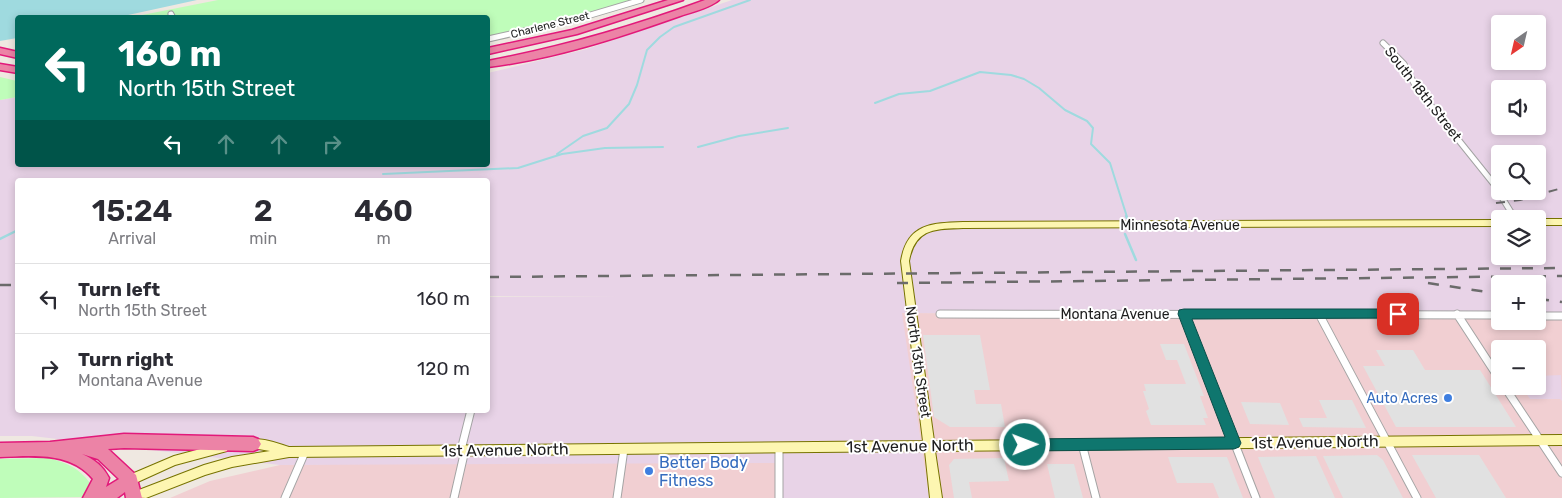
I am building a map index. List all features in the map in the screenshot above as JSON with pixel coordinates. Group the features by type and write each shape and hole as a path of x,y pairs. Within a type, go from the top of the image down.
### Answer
{"highway":[{"path":"490,51 574,32 678,0"},
{"path":"490,64 580,44 662,20 714,0"},
{"path":"0,51 15,54"},
{"path":"0,67 15,70"},
{"path":"0,450 50,449 76,444 124,441 253,444"},
{"path":"76,444 104,454 131,480 135,498"},
{"path":"50,449 87,463 97,472 101,478 98,488 91,498"},
{"name":"1st Avenue North","path":"103,498 131,480"}],"main road":[{"name":"1st Avenue North","path":"131,480 174,461 202,452 253,444"},
{"name":"1st Avenue North","path":"305,452 929,446"},
{"name":"1st Avenue North","path":"135,498 204,470 232,462 289,452"}],"street":[{"name":"Charlene Street","path":"490,39 568,21 641,0"},
{"name":"South 18th Street","path":"1383,43 1404,64 1416,87 1493,184 1510,210"},
{"path":"1546,222 1562,222"},
{"name":"Minnesota Avenue","path":"908,286 905,261 909,242 926,230 944,226 1491,223"},
{"name":"North 13th Street","path":"908,286 936,498"},
{"name":"Montana Avenue","path":"940,314 1491,315"},
{"path":"1184,314 1256,498"},
{"path":"1318,314 1417,498"},
{"path":"1457,314 1491,366"},
{"path":"1546,316 1562,316"},
{"path":"1510,395 1562,473"},
{"path":"454,498 470,413"},
{"name":"1st Avenue North","path":"929,446 1562,440"},
{"name":"1st Avenue North","path":"253,444 279,448 289,452 305,452"},
{"path":"1082,444 1096,498"},
{"path":"778,447 779,498"},
{"path":"617,498 624,449"},
{"path":"285,498 305,452"}],"shaded area":[{"path":"732,0 1562,0 1562,316 1546,316 1546,275 1491,275 1491,316 902,313 929,498 783,498 781,463 280,465 32,436 0,436 0,100 15,97 15,167 490,167 490,73 587,49"},
{"path":"901,313 1491,316 1491,330 1546,330 1546,317 1562,317 1562,498 929,498"},
{"path":"923,335 980,335 990,390 974,390 976,404 1001,404 1005,427 950,427 934,417"},
{"path":"1160,344 1184,344 1204,396 1200,396 1208,418 1203,418 1206,425 1151,425 1146,411 1149,409 1143,391 1146,391 1144,384 1186,384 1177,360 1166,360"},
{"path":"1376,350 1413,350 1425,370 1480,370 1491,387 1491,395 1496,395 1516,427 1396,427 1363,366 1385,366"},
{"path":"1561,375 1562,401 1560,399 1530,399 1527,395 1546,395 1546,376"},
{"path":"1319,400 1352,400 1366,428 1303,427 1299,418 1327,418"},
{"path":"1241,402 1280,403 1289,425 1250,424"},
{"path":"781,455 783,498 170,498 210,481 280,465"},
{"path":"1377,455 1383,460 1403,498 1343,498 1323,456"},
{"path":"1412,455 1479,455 1506,498 1436,498"},
{"path":"1316,456 1335,498 1275,498 1258,457"},
{"path":"1168,457 1227,457 1243,498 1219,498 1213,483 1177,483"},
{"path":"1004,458 1009,481 969,482 972,498 954,498 949,465 954,459"},
{"path":"1047,464 1074,464 1083,498 1055,498"}],"green space":[{"path":"218,0 639,0 490,42 490,15 142,15"},
{"path":"0,77 15,81 15,97 0,100"},
{"path":"49,458 72,467 86,478 90,483 84,497 0,498 0,459"}],"water":[{"path":"0,0 197,0 128,15 15,15 15,38 0,41"}],"waterway":[{"path":"557,154 583,136 607,128 629,104 637,85 647,50 660,37 674,27 750,0"},
{"path":"875,103 899,94 930,91 980,72 1011,75 1024,79 1039,88 1065,110 1087,121 1093,128 1091,144 1110,163 1127,217"},
{"path":"698,147 739,136 788,128"},
{"path":"383,174 518,168 562,154 605,148 663,147"},
{"path":"0,239 15,232"},
{"path":"1125,234 1136,260"}],"railway":[{"path":"1496,203 1520,200 1562,188"},
{"path":"490,277 1562,268"},
{"path":"897,283 1562,276"},
{"path":"1428,283 1491,293"},
{"path":"0,285 15,285"},
{"path":"1546,300 1562,302"}],"place":[{"name":"Auto Acres","path":"1448,398"},
{"name":"Better Body Fitness","path":"649,471"}],"route":[{"path":"1025,445 1234,443 1184,314 1398,314"}]}
